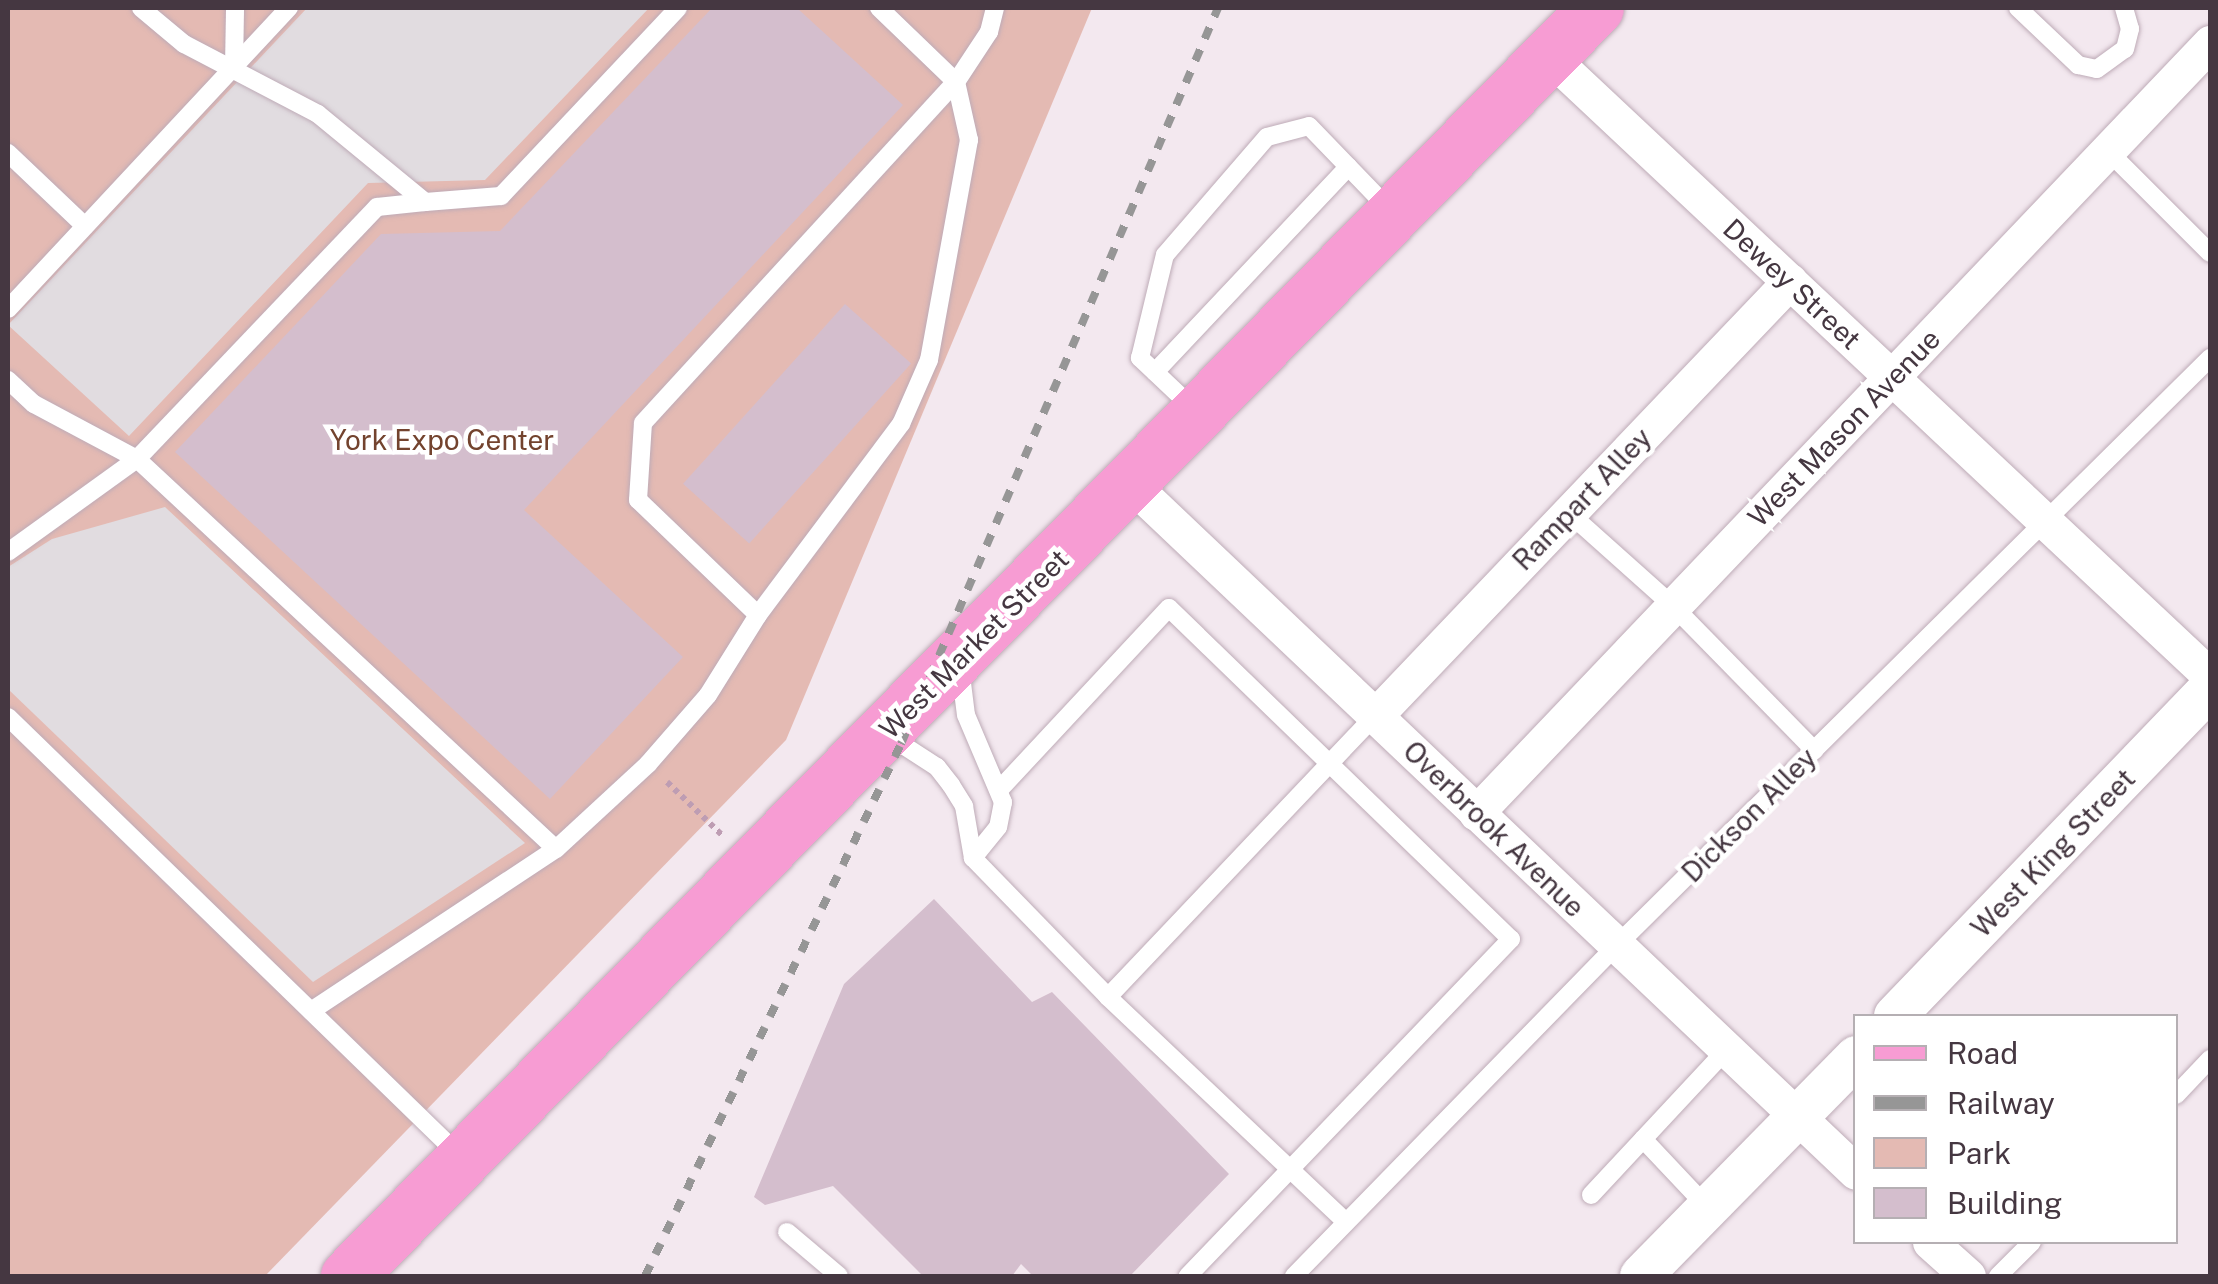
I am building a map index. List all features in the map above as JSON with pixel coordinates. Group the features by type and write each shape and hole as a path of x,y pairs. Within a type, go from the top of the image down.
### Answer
{"main road":[{"name":"West Market Street","path":"348,1276 753,864 959,661 1596,8"}],"street":[{"name":"West Mason Avenue","path":"1476,813 2210,43"},
{"name":"Dewey Street","path":"1549,56 2210,676"},
{"name":"Rampart Alley","path":"1376,716 1790,282"},
{"name":"Overbrook Avenue","path":"1132,485 1853,1169"},
{"name":"West King Street","path":"1897,1014 2210,689"},
{"path":"1641,1276 1853,1060"},
{"path":"1932,1244 1968,1276"}],"lane":[{"path":"141,8 184,44 318,114 425,202"},
{"path":"234,67 235,8"},
{"path":"8,309 289,8"},
{"path":"8,552 137,459 377,206 501,196 678,8"},
{"path":"310,1011 556,849 648,764 708,695 758,615 902,424 929,360 969,140 956,82 879,8"},
{"path":"758,615 638,500 643,423 956,82 989,32 995,8"},
{"path":"2018,8 2078,65 2097,68 2125,50 2130,29 2124,8"},
{"path":"1200,415 1140,358 1166,255 1240,181 1267,137 1309,126 1394,215"},
{"path":"2108,151 2210,253"},
{"path":"8,153 85,226"},
{"path":"1155,372 1266,242 1348,167"},
{"name":"Dickson Alley","path":"1294,1276 1344,1220 1616,946 2210,358"},
{"path":"8,380 34,404 137,459 556,849"},
{"path":"1569,513 1673,606 1814,750"},
{"path":"999,790 1169,608 1511,939 1286,1168 1188,1276"},
{"path":"959,661 966,715 999,790 998,826 973,858"},
{"path":"1108,997 1376,716"},
{"path":"8,717 463,1159"},
{"path":"884,734 938,768 951,784 964,806 973,858 1108,997 1344,1220"},
{"path":"1591,1194 1726,1050"},
{"path":"2178,1092 2210,1058"},
{"path":"1643,1139 1708,1208"},
{"path":"788,1232 838,1276"},
{"path":"1998,1276 2030,1244"}],"path":[{"path":"648,764 753,864"}],"green space":[{"name":"York Expo Center","path":"8,8 1092,8 786,740 265,1276 8,1276"}],"shaded area":[{"path":"307,8 649,8 485,180 368,183 129,436 8,325"},
{"path":"165,507 525,843 313,982 8,689 8,567 52,539"}],"building":[{"path":"712,8 797,8 903,105 524,510 683,657 550,799 175,452 381,234 500,231"},
{"path":"845,304 911,364 749,543 683,484"},
{"path":"934,899 1032,1002 1052,992 1229,1174 1130,1276 1033,1276 1021,1264 1012,1276 923,1276 833,1186 765,1205 754,1197 844,984"}],"railway":[{"path":"645,1276 901,744 1218,8"}]}
